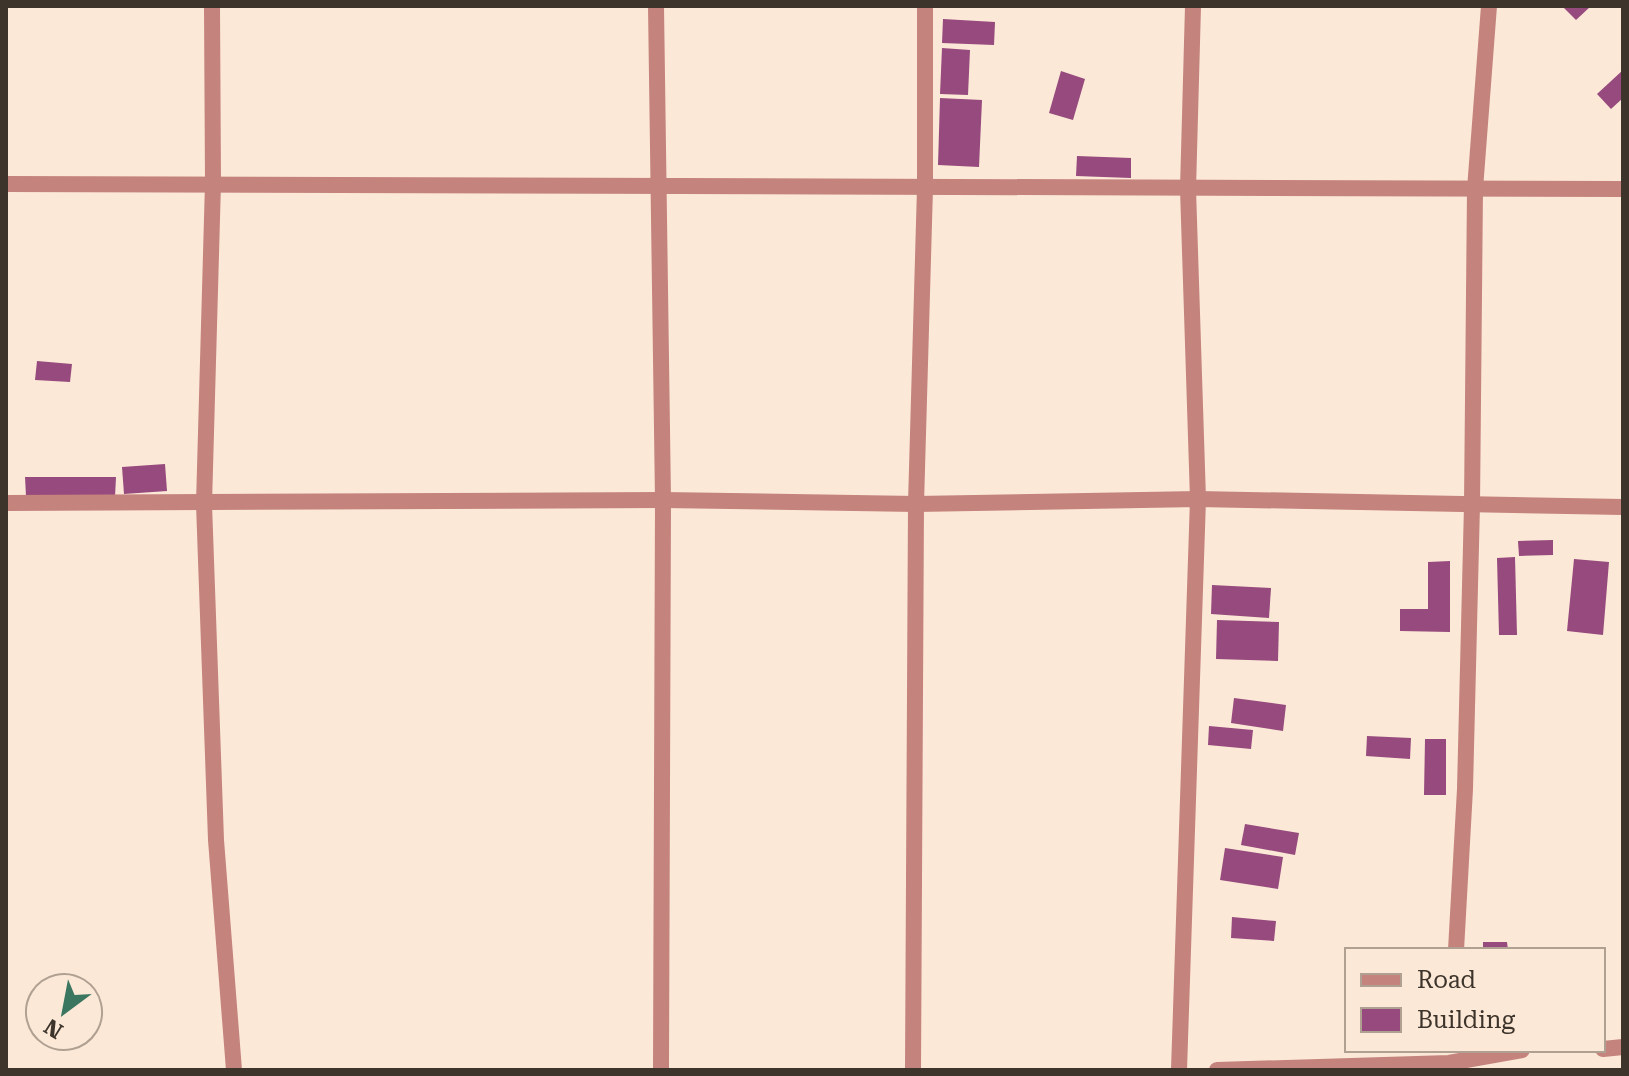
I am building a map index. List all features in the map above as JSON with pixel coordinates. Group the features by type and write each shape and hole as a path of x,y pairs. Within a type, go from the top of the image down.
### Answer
{"street":[{"path":"212,6 213,183 204,504 216,840 234,1070"},
{"path":"656,6 663,500 661,1070"},
{"path":"913,1070 916,504 925,188 925,6"},
{"path":"1179,1070 1198,499 1188,189 1193,6"},
{"path":"1456,948 1465,789 1475,189 1489,6"},
{"path":"6,184 1623,189"},
{"path":"6,503 663,500 916,504 1198,499 1623,507"},
{"path":"1217,1070 1501,1052"}],"building":[{"path":"1562,6 1591,6 1576,20"},
{"path":"943,19 995,22 994,45 942,43"},
{"path":"942,48 970,50 968,95 940,94"},
{"path":"1623,70 1623,98 1611,109 1597,94"},
{"path":"1061,71 1085,79 1073,120 1049,113"},
{"path":"940,98 982,100 979,167 938,165"},
{"path":"1077,156 1131,158 1131,178 1076,176"},
{"path":"37,361 72,364 70,382 35,380"},
{"path":"165,464 167,491 124,494 122,467"},
{"path":"25,477 116,477 115,497 26,496"},
{"path":"1553,540 1553,555 1519,556 1518,541"},
{"path":"1515,557 1517,635 1499,635 1497,558"},
{"path":"1574,559 1609,562 1603,635 1567,631"},
{"path":"1450,561 1450,632 1400,631 1400,609 1428,609 1428,562"},
{"path":"1212,585 1271,588 1269,618 1211,614"},
{"path":"1217,620 1279,622 1278,661 1216,659"},
{"path":"1234,698 1286,705 1283,731 1231,723"},
{"path":"1209,726 1253,730 1251,749 1208,745"},
{"path":"1367,736 1411,738 1410,759 1366,756"},
{"path":"1425,739 1446,739 1446,795 1424,795"},
{"path":"1245,824 1299,833 1295,855 1241,845"},
{"path":"1225,848 1283,857 1278,889 1220,880"},
{"path":"1232,917 1276,921 1274,941 1231,938"},
{"path":"1483,942 1507,942 1508,948 1483,948"}]}
